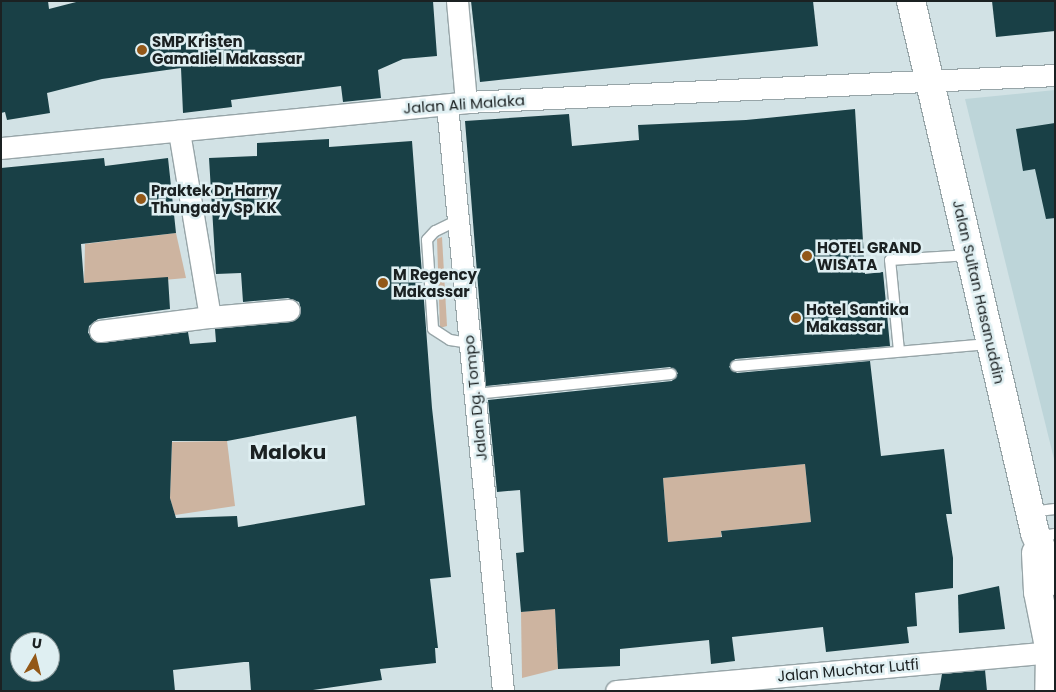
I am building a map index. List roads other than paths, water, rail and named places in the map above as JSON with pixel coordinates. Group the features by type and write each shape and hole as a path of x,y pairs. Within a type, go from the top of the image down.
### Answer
{"main road":[{"name":"Jalan Sultan Hasanuddin","path":"911,1 929,84 992,343 1044,532 1055,581"},
{"path":"1044,532 1038,592 1050,652 1049,691"}],"street":[{"name":"Jalan Dg. Tompo","path":"457,1 458,220 503,691"},
{"name":"Jalan Ali Malaka","path":"1,148 457,103 929,84 1055,75"},
{"path":"179,131 210,317"},
{"path":"100,331 210,317 289,310"},
{"name":"Jalan Muchtar Lutfi","path":"616,691 1050,652"}],"lane":[{"path":"458,220 435,231 427,240 433,329 450,340 470,343"},
{"path":"899,351 890,260 971,255"},
{"path":"736,366 992,343"},
{"path":"474,394 672,374"}],"place":[{"name":"SMP Kristen Gamaliel Makassar","path":"142,50"},
{"name":"Praktek Dr Harry Thungady Sp KK","path":"141,199"},
{"name":"HOTEL GRAND WISATA","path":"807,256"},
{"name":"M Regency Makassar","path":"383,283"},
{"name":"Hotel Santika Makassar","path":"796,318"}],"district":[{"name":"Maloku","path":"288,452"}]}
